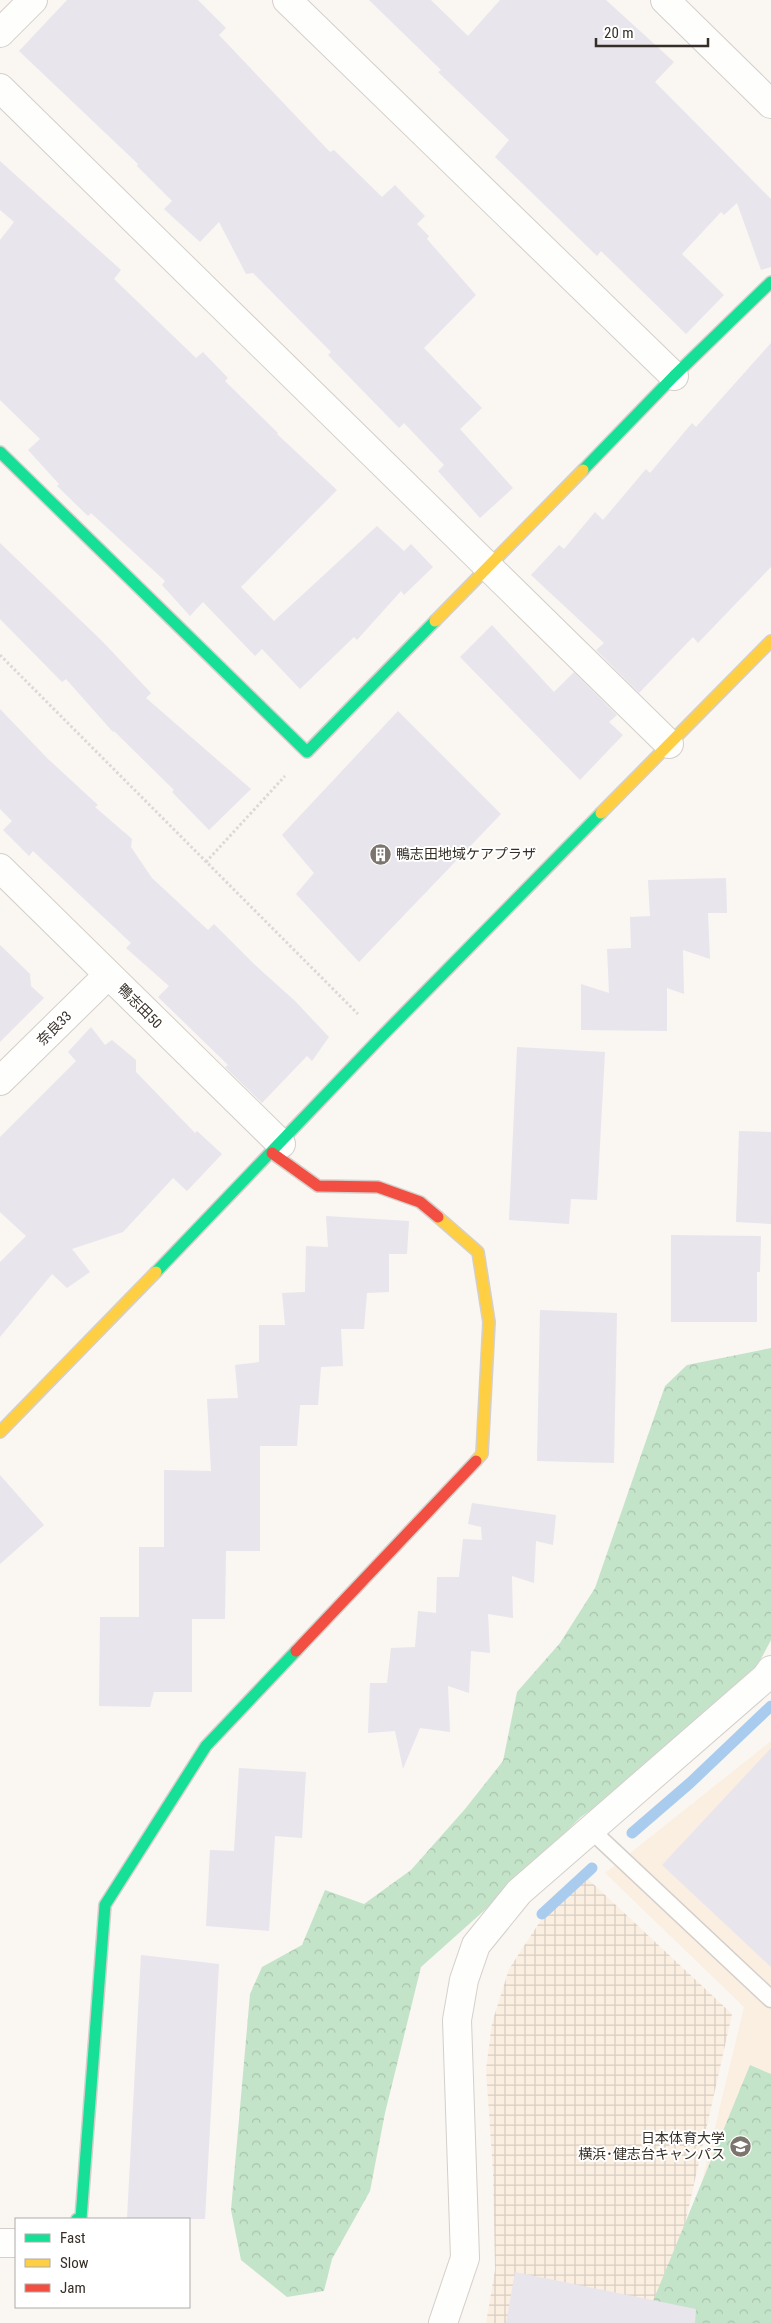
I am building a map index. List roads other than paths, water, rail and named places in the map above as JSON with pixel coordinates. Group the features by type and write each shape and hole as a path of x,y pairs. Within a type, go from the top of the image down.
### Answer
{"street":[{"path":"0,33 33,0"},
{"path":"287,0 674,376"},
{"path":"665,0 771,104"},
{"path":"0,88 669,744"},
{"path":"0,452 307,752 674,376 771,282"},
{"path":"0,1432 276,1149 380,1037 444,975 771,642"},
{"name":"鴨志田50","path":"0,868 108,975 276,1149"},
{"name":"奈良33","path":"0,1081 108,975"},
{"path":"81,2218 105,1905 206,1746 482,1454 489,1322 478,1252 420,1202 378,1187 318,1186 276,1149"},
{"path":"443,2323 464,2258 457,2020 464,1980 476,1945 519,1892 592,1831 766,1677 771,1670"},
{"path":"0,2243 15,2243"}],"lane":[{"path":"592,1831 771,2000"}],"waterway":[{"path":"632,1833 690,1783 771,1706"},
{"path":"542,1914 592,1868"}],"place":[{"name":"鴨志田地域ケアプラザ","path":"380,854"},
{"name":"日本体育大学 横浜･健志台キャンパス","path":"741,2146"}]}
